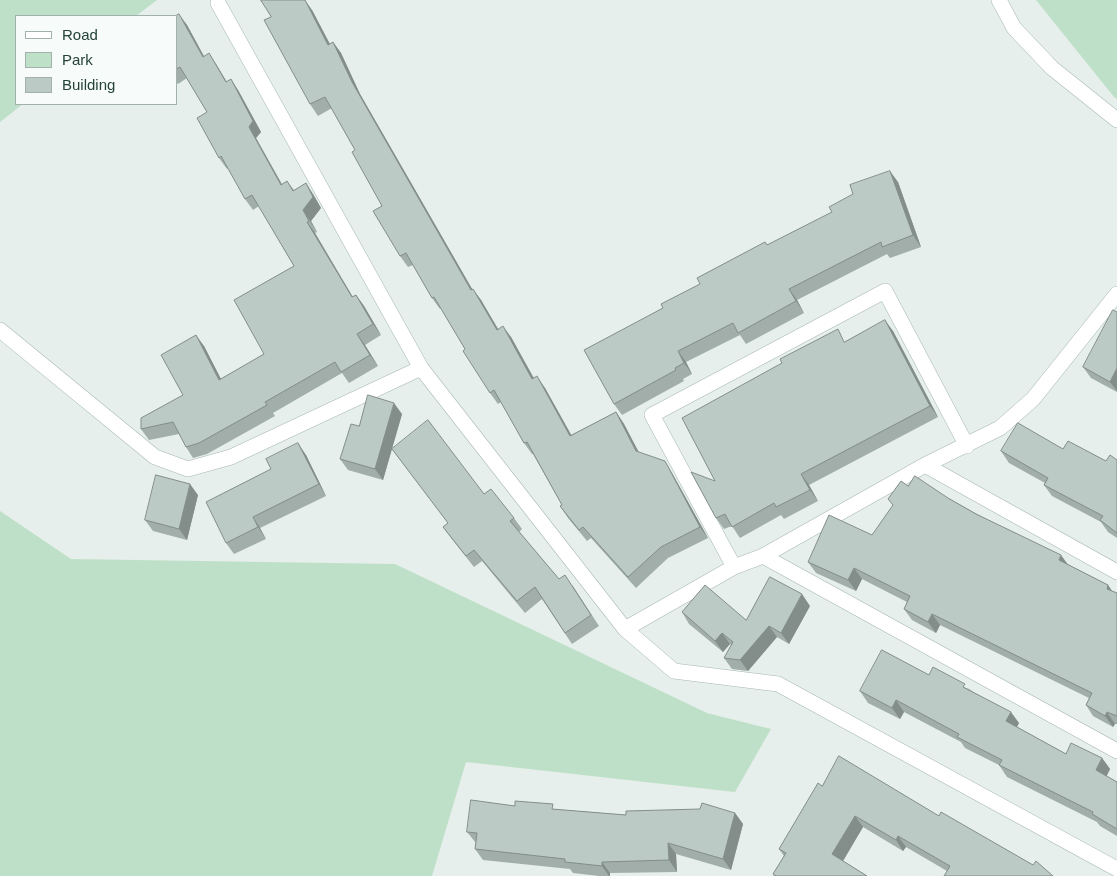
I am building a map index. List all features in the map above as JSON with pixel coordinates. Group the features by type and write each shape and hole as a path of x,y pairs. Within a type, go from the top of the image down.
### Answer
{"street":[{"path":"999,0 1014,28 1052,68 1117,120"},
{"path":"218,2 421,368 625,629 674,671 778,684 1117,869"},
{"path":"734,568 652,415 885,292 967,446"},
{"path":"625,629 734,568 763,556 925,465 967,446 1000,428 1033,399 1117,294"},
{"path":"0,330 155,457 188,469 231,457 421,368"},
{"path":"925,465 1117,572"},
{"path":"763,556 1117,750"}],"green space":[{"path":"0,0 157,0 137,15 15,15 15,105 22,105 0,122"},
{"path":"1036,0 1117,0 1117,99 1114,97"},
{"path":"0,511 71,559 395,564 707,713 771,729 735,792 466,762 432,876 0,876"}],"building":[{"path":"261,0 305,0 328,45 333,42 352,82 471,290 473,289 497,330 503,326 532,379 537,376 570,436 616,412 636,451 665,461 700,527 661,547 628,577 583,527 579,530 560,506 562,505 527,442 524,443 494,390 490,393 463,351 465,349 406,253 400,256 373,211 382,206 352,152 355,150 325,97 310,104 264,20 271,17"},
{"path":"179,14 203,57 209,53 226,82 231,79 253,121 249,127 281,185 287,181 293,191 306,183 313,197 303,210 309,221 307,222 352,297 356,295 373,324 357,334 370,355 341,372 335,362 265,402 267,405 199,443 186,447 173,422 141,429 141,418 183,395 161,355 196,335 219,380 264,354 234,300 294,266 252,195 245,199 197,118 207,112 180,67 178,68"},
{"path":"890,171 913,235 882,247 881,242 789,289 796,301 738,333 733,323 678,351 684,363 675,368 676,370 614,404 584,350 663,308 661,304 700,284 697,278 765,242 767,245 832,212 829,207 853,194 850,185"},
{"path":"1113,310 1117,312 1117,368 1110,382 1083,367"},
{"path":"885,320 930,406 801,474 810,490 776,507 774,503 732,527 725,514 716,518 691,472 715,481 682,418 782,363 780,359 838,329 844,342"},
{"path":"368,395 394,403 375,469 340,459 351,424 359,426"},
{"path":"428,420 484,494 491,489 514,518 510,521 559,579 565,575 591,615 565,633 535,587 517,601 474,550 466,556 443,527 448,523 392,449"},
{"path":"1018,423 1063,449 1068,441 1106,461 1110,455 1117,460 1117,533 1100,520 1103,516 1044,485 1048,478 1001,451"},
{"path":"298,443 319,484 253,517 258,527 226,543 206,502 271,469 266,459"},
{"path":"156,475 190,484 179,529 145,520"},
{"path":"915,476 976,514 1061,555 1059,560 1108,585 1107,589 1117,593 1117,716 1107,712 1105,716 1086,705 1092,693 932,614 928,622 904,609 910,596 854,568 848,580 808,562 829,515 872,535 893,505 888,499 901,481 908,486"},
{"path":"770,577 802,594 781,633 769,626 740,660 724,658 733,642 722,633 715,641 682,612 705,585 746,620"},
{"path":"882,650 929,675 933,667 965,684 963,687 1011,712 1006,721 1066,754 1071,743 1102,758 1096,770 1117,782 1117,829 1092,814 1093,812 999,765 1002,760 957,737 959,734 896,700 892,708 860,691"},
{"path":"839,756 939,816 941,812 1033,865 1036,861 1053,876 944,876 950,866 898,836 896,840 855,816 832,854 867,876 776,876 773,874 786,853 779,849 818,783 822,786"},
{"path":"471,800 515,806 515,801 553,804 552,809 626,815 626,811 700,809 702,803 735,813 723,859 668,843 669,860 602,862 602,866 565,862 565,859 475,849 477,833 467,832"}]}
